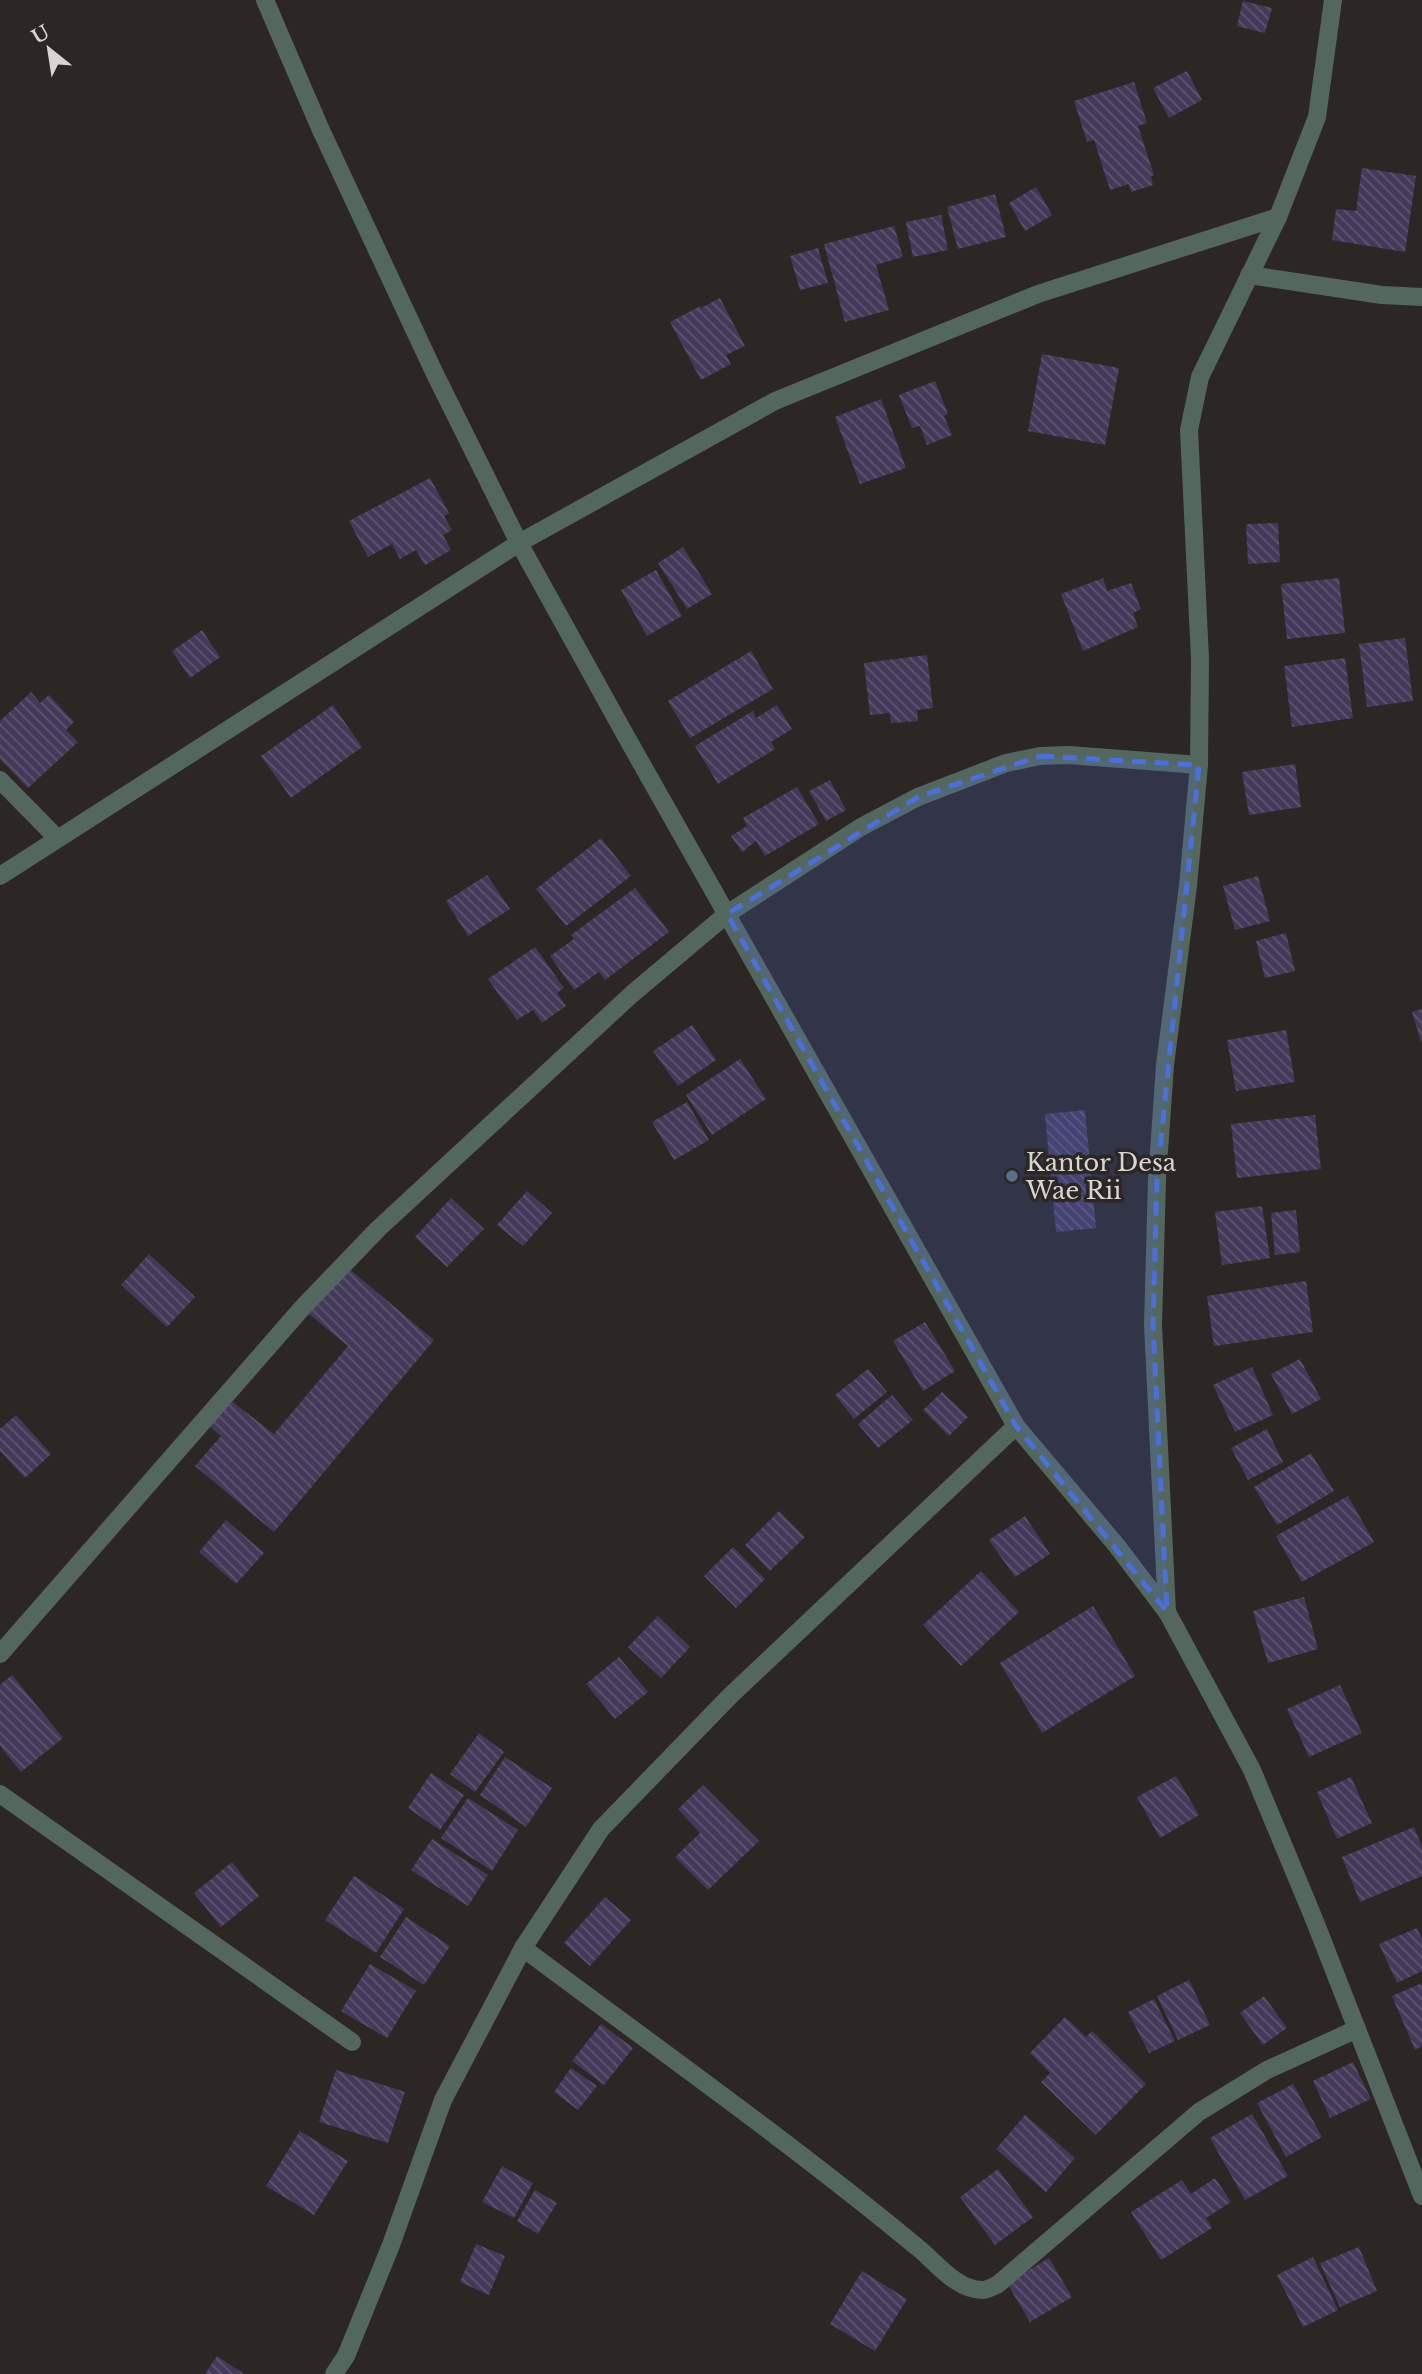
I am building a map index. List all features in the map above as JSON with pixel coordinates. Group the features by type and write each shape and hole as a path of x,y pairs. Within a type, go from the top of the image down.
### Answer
{"street":[{"path":"265,0 320,128 417,336 519,543 1016,1426 1117,1546 1167,1612 1252,1770 1314,1919 1422,2196"},
{"path":"1167,1612 1153,1325 1157,1180 1165,1065 1188,886 1199,765 1200,659 1189,430 1200,377 1278,217 1317,117 1333,0"},
{"path":"0,876 519,543 775,401 1038,294 1278,217"},
{"path":"1249,275 1382,295 1422,297"},
{"path":"0,1654 303,1307 378,1229 632,993 727,914 861,827 918,797 1006,763 1040,756 1069,755 1199,765"},
{"path":"0,780 57,838"},
{"path":"334,2374 346,2356 391,2245 443,2100 523,1948 601,1829 730,1696 1016,1426"},
{"path":"0,1794 352,2042"},
{"path":"523,1948 847,2189 934,2260 949,2276 969,2287 984,2290 997,2285 1199,2112 1266,2070 1357,2029"}],"highlighted area":[{"path":"1040,756 1199,765 1157,1180 1153,1325 1167,1612 1016,1426 727,914 918,797"}],"building":[{"path":"1243,1 1272,8 1265,33 1237,26"},
{"path":"1187,71 1202,100 1169,118 1153,88"},
{"path":"1134,82 1147,123 1138,126 1154,175 1151,176 1153,185 1131,192 1129,184 1110,190 1094,140 1087,142 1074,101"},
{"path":"1362,168 1416,176 1405,252 1332,240 1336,209 1356,211"},
{"path":"1036,187 1052,215 1025,231 1009,203"},
{"path":"995,194 1006,237 958,249 947,207"},
{"path":"941,215 948,250 913,257 906,222"},
{"path":"894,226 903,257 876,265 889,310 845,322 824,244"},
{"path":"818,248 828,283 800,290 790,256"},
{"path":"720,298 745,346 726,355 731,364 701,380 670,322"},
{"path":"1042,354 1119,368 1105,445 1028,431"},
{"path":"935,381 948,414 944,416 952,435 927,445 920,426 912,428 899,395"},
{"path":"881,399 906,468 860,484 835,417"},
{"path":"430,478 449,513 444,516 452,530 443,535 451,550 425,565 416,550 400,559 392,544 368,557 349,521"},
{"path":"1278,523 1280,562 1248,564 1246,524"},
{"path":"683,547 712,594 687,609 658,563"},
{"path":"656,570 682,616 647,636 621,590"},
{"path":"1103,578 1107,591 1131,583 1141,609 1133,613 1138,627 1083,651 1061,594"},
{"path":"1339,578 1345,633 1287,639 1281,584"},
{"path":"202,630 220,657 190,678 172,651"},
{"path":"1405,638 1413,701 1367,707 1359,644"},
{"path":"751,651 773,689 690,738 668,701"},
{"path":"927,655 933,708 917,710 918,721 891,723 890,713 870,715 864,663"},
{"path":"1345,658 1353,718 1292,727 1284,666"},
{"path":"31,692 40,703 49,695 74,722 66,730 78,742 28,788 0,759 0,721"},
{"path":"333,705 362,747 291,798 261,756"},
{"path":"777,705 792,729 771,742 775,749 718,784 695,746 753,711 756,718"},
{"path":"1295,764 1301,807 1249,815 1242,772"},
{"path":"830,780 846,810 826,821 809,791"},
{"path":"797,787 819,824 765,856 756,841 742,852 731,836 747,826 743,818"},
{"path":"601,838 631,876 566,926 536,889"},
{"path":"487,875 510,909 468,936 446,901"},
{"path":"1258,876 1270,921 1235,930 1223,886"},
{"path":"635,888 669,932 605,980 599,972 574,990 550,956 574,939 571,935"},
{"path":"1286,933 1295,971 1265,978 1256,941"},
{"path":"535,947 564,988 557,993 566,1006 542,1023 533,1010 517,1020 488,979"},
{"path":"1422,1009 1422,1042 1421,1042 1412,1012"},
{"path":"692,1025 716,1060 678,1086 653,1051"},
{"path":"1286,1030 1295,1082 1236,1091 1227,1040"},
{"path":"740,1059 766,1099 712,1135 686,1095"},
{"path":"687,1102 709,1140 674,1160 652,1122"},
{"path":"1085,1110 1096,1228 1056,1232 1045,1114"},
{"path":"1315,1115 1321,1169 1237,1178 1231,1124"},
{"path":"527,1191 552,1213 523,1246 497,1225"},
{"path":"451,1198 484,1229 447,1267 415,1237"},
{"path":"1262,1206 1270,1258 1222,1265 1215,1212"},
{"path":"1296,1210 1300,1252 1275,1255 1271,1213"},
{"path":"149,1254 195,1297 167,1327 121,1285"},
{"path":"348,1268 434,1340 274,1532 195,1466 221,1436 208,1425 230,1400 274,1434 348,1346 309,1314"},
{"path":"1306,1281 1313,1332 1214,1346 1207,1296"},
{"path":"925,1322 955,1371 923,1391 893,1341"},
{"path":"1300,1359 1321,1399 1292,1414 1271,1374"},
{"path":"1252,1367 1273,1415 1235,1432 1213,1385"},
{"path":"868,1369 887,1392 854,1419 835,1395"},
{"path":"942,1392 968,1417 949,1436 923,1410"},
{"path":"892,1395 913,1420 878,1448 858,1424"},
{"path":"16,1415 51,1454 25,1478 0,1451 0,1429"},
{"path":"1267,1429 1283,1462 1248,1480 1231,1448"},
{"path":"1311,1453 1334,1491 1277,1525 1254,1487"},
{"path":"1348,1496 1374,1542 1302,1582 1276,1536"},
{"path":"779,1511 805,1537 770,1571 745,1545"},
{"path":"1025,1516 1050,1554 1015,1577 989,1540"},
{"path":"226,1520 264,1553 236,1584 199,1552"},
{"path":"733,1547 765,1579 736,1608 704,1576"},
{"path":"981,1571 1019,1612 961,1666 923,1625"},
{"path":"1304,1597 1318,1649 1268,1663 1253,1611"},
{"path":"1093,1606 1135,1676 1042,1733 1000,1663"},
{"path":"658,1616 690,1647 661,1678 628,1647"},
{"path":"619,1657 648,1692 615,1719 586,1684"},
{"path":"12,1675 63,1738 21,1772 0,1746 0,1685"},
{"path":"1340,1685 1362,1733 1309,1757 1287,1709"},
{"path":"479,1733 504,1752 475,1792 450,1774"},
{"path":"505,1757 552,1788 526,1827 480,1795"},
{"path":"431,1773 464,1795 440,1830 408,1808"},
{"path":"1176,1776 1199,1815 1160,1838 1137,1797"},
{"path":"1351,1777 1372,1823 1337,1839 1317,1792"},
{"path":"703,1785 759,1841 708,1890 675,1857 700,1833 678,1809"},
{"path":"468,1798 518,1830 492,1871 441,1838"},
{"path":"1414,1827 1422,1847 1422,1876 1360,1902 1342,1857"},
{"path":"432,1839 488,1875 468,1906 411,1870"},
{"path":"232,1862 259,1896 221,1927 194,1893"},
{"path":"354,1876 404,1909 376,1953 325,1920"},
{"path":"605,1897 631,1920 590,1966 564,1943"},
{"path":"406,1917 450,1946 424,1985 380,1957"},
{"path":"1417,1928 1422,1939 1422,1971 1397,1983 1379,1944"},
{"path":"370,1964 416,1991 387,2038 341,2011"},
{"path":"1189,1980 1210,2025 1178,2040 1157,1996"},
{"path":"1422,1983 1422,2046 1415,2050 1392,1996"},
{"path":"1264,1996 1287,2028 1263,2045 1240,2013"},
{"path":"1154,1999 1175,2041 1149,2053 1128,2012"},
{"path":"1065,2017 1086,2037 1092,2031 1146,2084 1096,2135 1041,2082 1050,2073 1030,2053"},
{"path":"601,2024 633,2048 604,2085 572,2061"},
{"path":"1353,2062 1371,2099 1330,2118 1313,2081"},
{"path":"571,2068 597,2086 578,2110 554,2092"},
{"path":"336,2070 405,2092 388,2143 319,2122"},
{"path":"1293,2084 1322,2137 1286,2157 1257,2103"},
{"path":"1252,2114 1288,2176 1245,2200 1210,2138"},
{"path":"1025,2115 1075,2158 1046,2192 996,2149"},
{"path":"300,2131 348,2161 314,2215 266,2186"},
{"path":"502,2166 533,2183 514,2218 482,2202"},
{"path":"998,2169 1033,2217 995,2245 960,2197"},
{"path":"1215,2178 1231,2202 1206,2218 1212,2228 1161,2260 1131,2212 1182,2180 1191,2194"},
{"path":"535,2190 557,2203 538,2234 517,2221"},
{"path":"476,2244 505,2256 489,2295 460,2282"},
{"path":"1359,2247 1377,2291 1340,2307 1320,2263"},
{"path":"1313,2257 1338,2310 1303,2327 1277,2275"},
{"path":"1049,2258 1072,2297 1030,2322 1007,2283"},
{"path":"862,2271 907,2299 875,2351 830,2324"},
{"path":"217,2356 244,2374 205,2374"}],"place":[{"name":"Kantor Desa Wae Rii","path":"1012,1176"}]}
